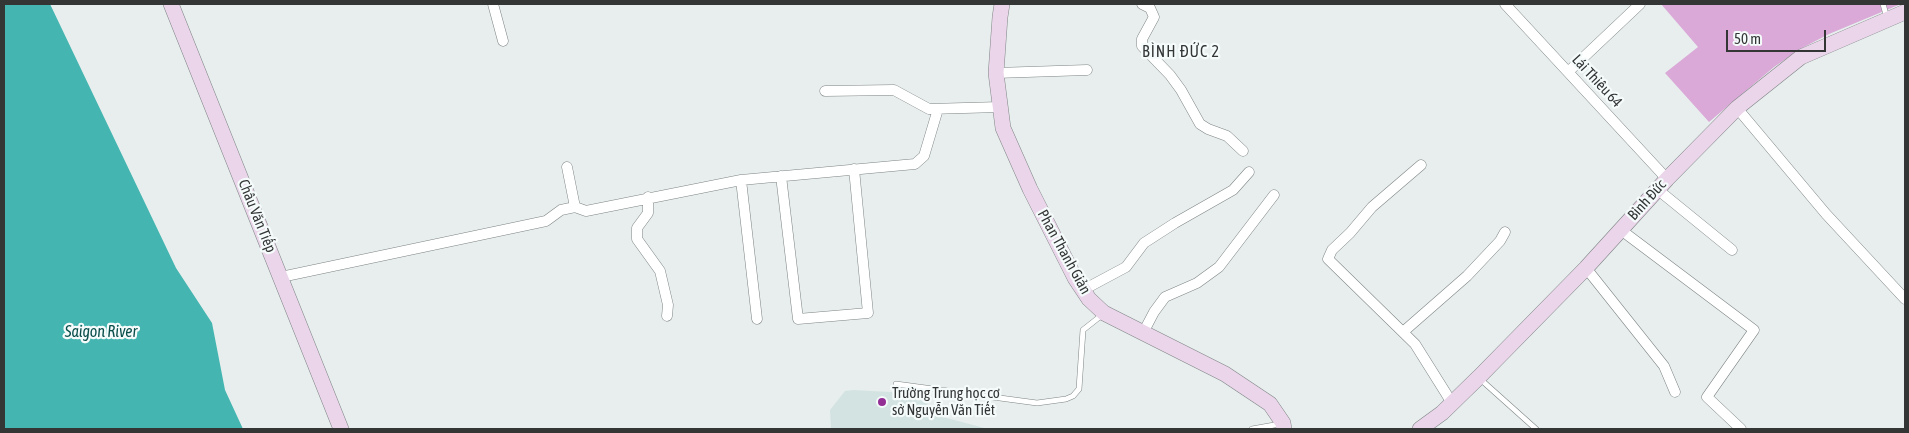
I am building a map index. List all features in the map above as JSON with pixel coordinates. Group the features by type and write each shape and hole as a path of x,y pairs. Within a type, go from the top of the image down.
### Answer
{"street":[{"name":"Châu Văn Tiếp","path":"171,4 341,429"},
{"path":"492,4 503,41"},
{"name":"Phan Thanh Giản","path":"1002,4 996,73 1003,128 1030,189 1089,299 1104,313 1225,374 1270,404 1284,426"},
{"path":"1142,4 1150,8 1154,17 1142,39 1142,46 1175,82 1200,124 1227,136 1243,151"},
{"name":"Lái Thiêu 64","path":"1507,4 1568,72 1662,184 1732,250"},
{"path":"1568,72 1640,4"},
{"name":"Bình Đức","path":"1420,429 1452,403 1479,377 1586,268 1662,184 1737,108 1801,57 1905,12"},
{"path":"996,73 1087,70"},
{"path":"826,91 894,90 929,109 1000,107"},
{"path":"1737,108 1826,214 1905,299"},
{"path":"281,277 546,221 561,210 575,207 586,211 740,180 915,164 924,156 938,109"},
{"path":"1421,165 1372,207 1350,233 1332,250 1328,259 1415,344 1452,403"},
{"path":"567,167 575,207"},
{"path":"781,176 798,319 868,313 854,169"},
{"path":"1083,290 1126,267 1144,243 1233,190 1249,172"},
{"path":"740,180 757,319"},
{"path":"1143,332 1165,297 1197,283 1219,267 1274,195"},
{"path":"648,197 648,213 637,228 637,239 660,271 668,305 667,316"},
{"path":"1620,230 1754,330 1706,397 1741,429"},
{"path":"1404,332 1467,276 1500,241 1505,232"},
{"path":"1586,268 1664,366 1675,392"}],"lane":[{"path":"1883,4 1887,20"},
{"path":"896,384 1037,403 1066,399 1073,396 1079,389 1083,330 1104,313"},
{"path":"1479,377 1536,429"},
{"path":"1252,429 1284,426"}],"shaded area":[{"path":"1661,4 1901,4 1829,34 1802,48 1774,67 1709,122 1665,73 1698,47"},
{"name":"Trường Trung học cơ sở Nguyễn Văn Tiết","path":"845,391 927,394 928,413 988,429 831,429 830,410"}],"water":[{"name":"Saigon River","path":"4,4 50,4 176,268 212,323 225,390 243,429 4,429"}],"place":[{"name":"Trường Trung học cơ sở Nguyễn Văn Tiết","path":"882,402"}],"district":[{"name":"BÌNH ĐỨC 2","path":"1181,52"}]}
